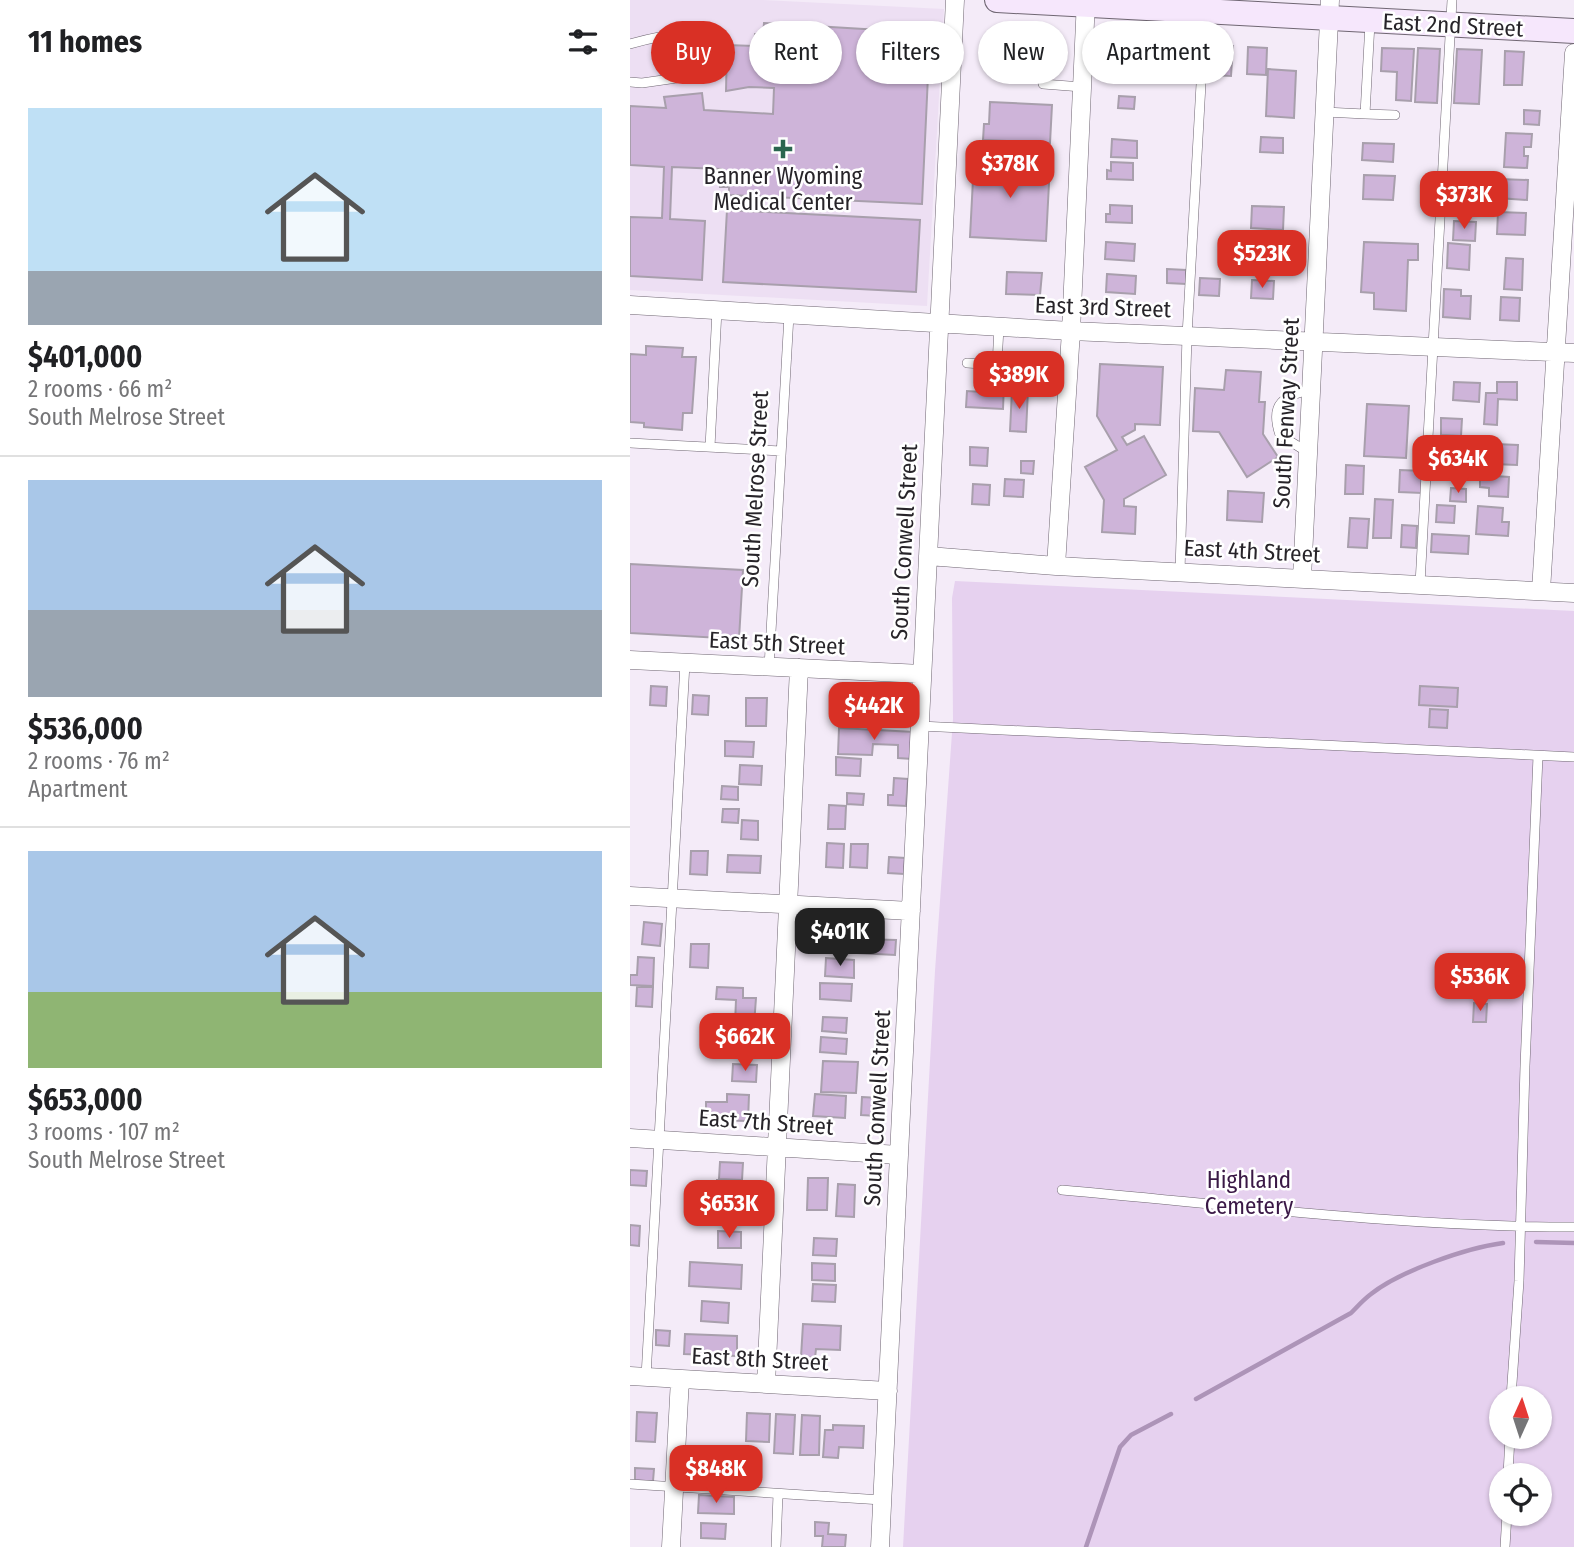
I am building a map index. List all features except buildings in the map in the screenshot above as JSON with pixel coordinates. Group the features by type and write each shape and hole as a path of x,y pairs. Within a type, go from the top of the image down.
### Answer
{"main road":[{"name":"East 2nd Street","path":"997,0 1329,9 1370,20 1451,12 1574,31"}],"street":[{"name":"South Conwell Street","path":"880,1547 955,0"},
{"path":"1056,566 1071,331 1086,3"},
{"name":"South Fenway Street","path":"1302,578 1329,9"},
{"path":"1541,591 1565,352 1574,52"},
{"name":"East 3rd Street","path":"630,305 1071,331 1565,352"},
{"name":"East 4th Street","path":"928,556 1056,566 1574,593"},
{"name":"East 5th Street","path":"630,660 922,674"},
{"path":"766,1384 799,668"},
{"path":"630,897 911,911"},
{"name":"East 7th Street","path":"630,1138 899,1155"},
{"name":"East 8th Street","path":"638,1377 888,1391"},
{"path":"671,1547 680,1379"}],"lane":[{"path":"1180,572 1188,336 1206,6"},
{"path":"1420,584 1451,12"},
{"path":"1365,114 1370,20"},
{"path":"630,44 690,33 702,35 713,50 713,61 705,74 642,83 630,82"},
{"path":"1043,84 1082,87"},
{"path":"1325,112 1395,115"},
{"path":"710,447 717,310"},
{"name":"South Melrose Street","path":"769,667 789,314"},
{"path":"997,365 999,327"},
{"path":"967,363 1030,367"},
{"path":"1309,453 1280,435 1275,422 1281,401 1312,388"},
{"path":"630,443 781,451"},
{"path":"638,1377 659,1140 685,663"},
{"path":"920,726 1574,757"},
{"path":"1512,1386 1519,1281 1538,756"},
{"path":"1062,1191 1319,1215 1520,1227 1574,1227"},
{"path":"630,1484 882,1500"},
{"path":"776,1547 778,1494"},
{"path":"1505,1547 1506,1526"}],"shaded area":[{"name":"Banner Wyoming Medical Center","path":"630,0 763,0 944,9 943,21 856,21 856,84 940,84 927,306 630,290"}],"green space":[{"name":"Highland Cemetery","path":"955,581 1574,611 1574,1547 903,1547 935,971 953,719 952,598"}],"waterway":[{"path":"1536,1242 1574,1243"},
{"path":"1196,1399 1351,1313 1383,1285 1453,1255 1503,1243"},
{"path":"1086,1547 1120,1447 1131,1435 1171,1414"}],"place":[{"name":"Banner Wyoming Medical Center","path":"783,149"}]}
